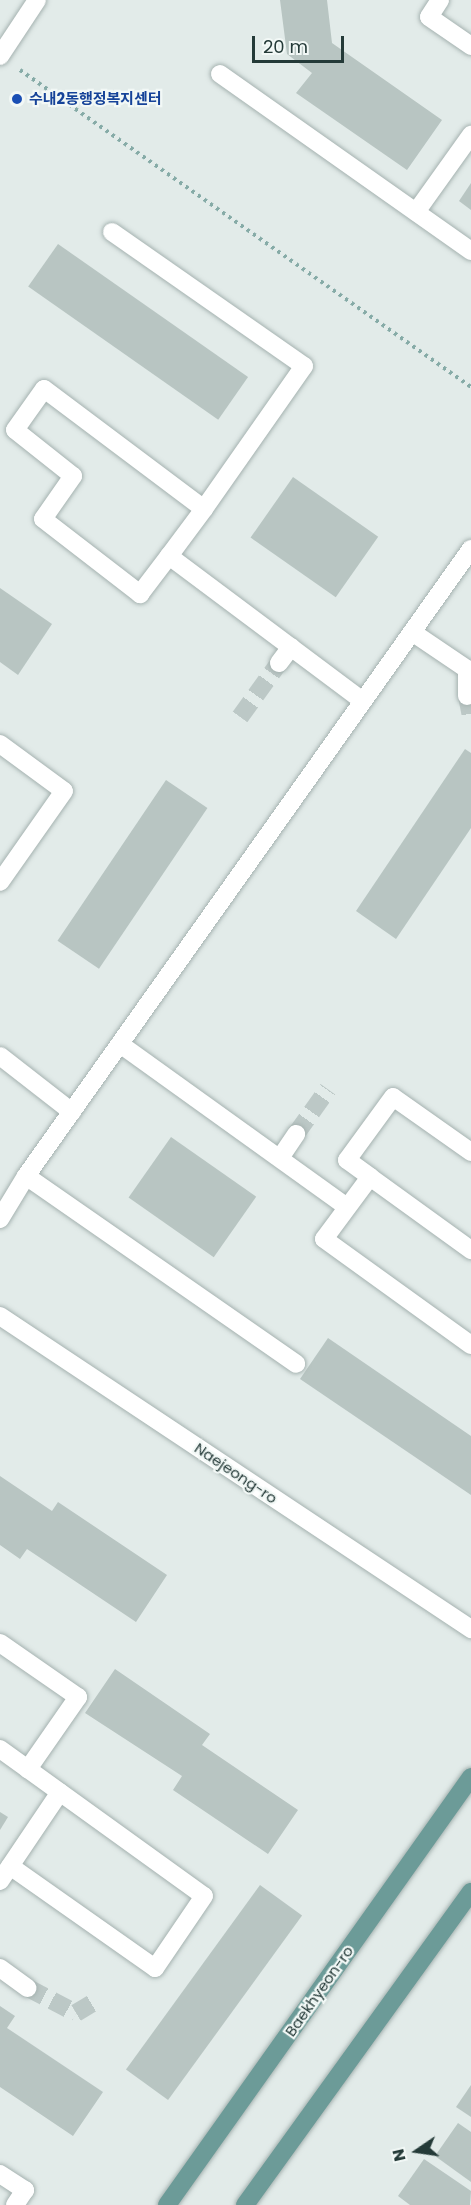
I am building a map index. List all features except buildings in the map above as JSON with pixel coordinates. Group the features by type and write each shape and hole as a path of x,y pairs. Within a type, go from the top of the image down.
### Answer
{"main road":[{"name":"Baekhyeon-ro","path":"167,2205 471,1777"},
{"path":"245,2205 471,1892"}],"street":[{"path":"0,56 37,0"},
{"path":"440,0 429,17 471,46"},
{"path":"219,74 471,251"},
{"path":"416,212 471,135"},
{"path":"112,232 304,366 204,509 140,594 43,519 73,476 15,429 44,389 204,509"},
{"path":"0,1219 26,1176 471,549"},
{"path":"169,556 363,701"},
{"path":"412,632 469,670 467,696"},
{"path":"279,663 291,647"},
{"path":"0,744 64,790 0,882"},
{"path":"120,1044 347,1207"},
{"path":"0,1056 72,1112"},
{"path":"471,1152 393,1097 346,1160 471,1250"},
{"path":"280,1158 296,1134"},
{"path":"26,1176 296,1364"},
{"path":"370,1177 324,1239 471,1345"},
{"name":"Naejeong-ro","path":"0,1316 471,1629"},
{"path":"0,1643 78,1697 28,1769"},
{"path":"0,1749 60,1792 204,1896 155,1968 5,1873 60,1792"},
{"path":"0,1968 28,1988"},
{"path":"0,2174 25,2190 15,2205"}],"path":[{"path":"0,56 471,387"}],"tunnel":[{"path":"240,717 279,663"},
{"path":"467,696 471,716"},
{"path":"296,1134 328,1089"},
{"path":"28,1988 76,2013 96,2001"}],"place":[{"name":"수내2동행정복지센터","path":"17,99"}]}
